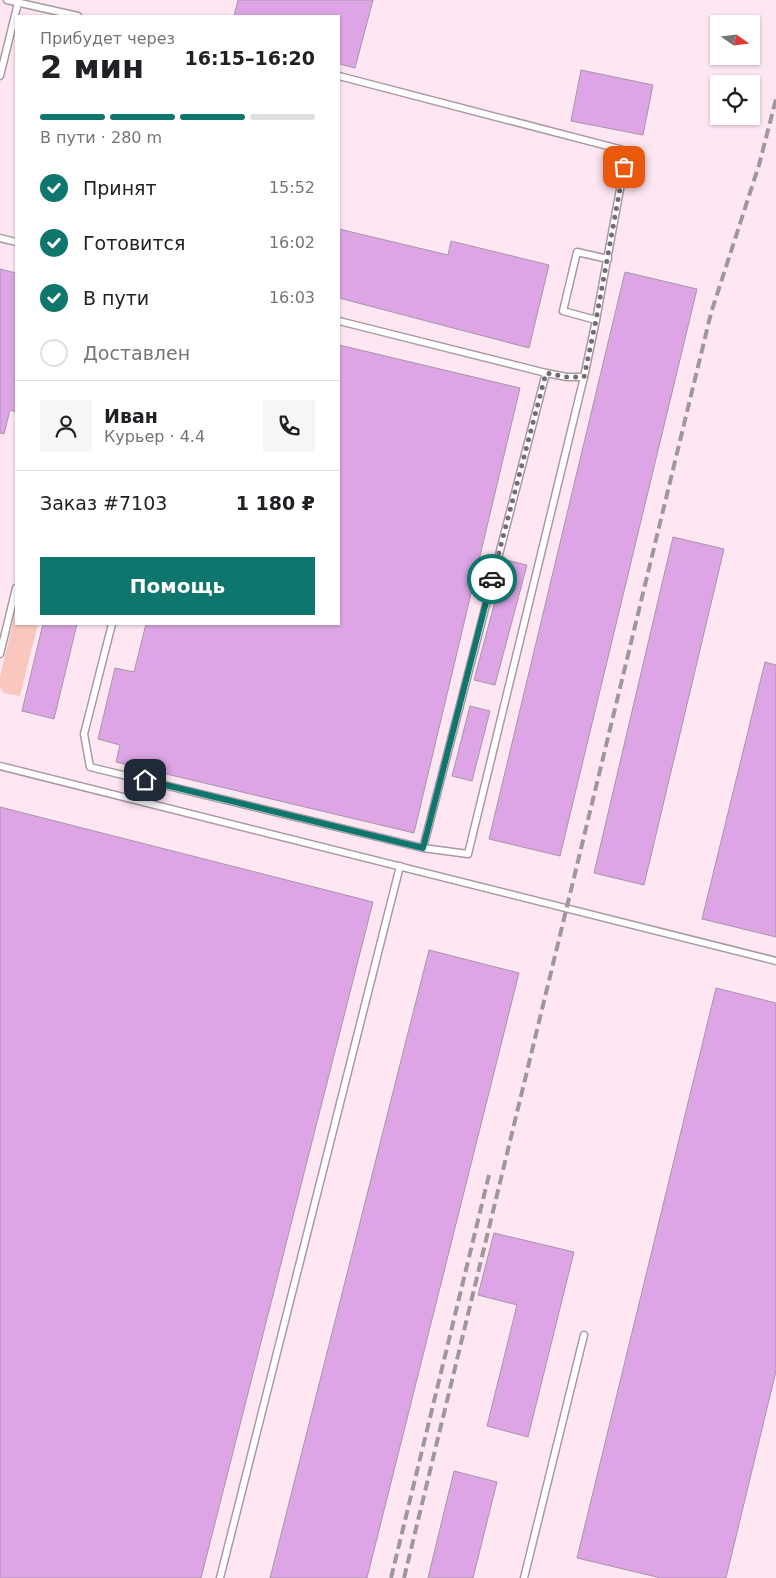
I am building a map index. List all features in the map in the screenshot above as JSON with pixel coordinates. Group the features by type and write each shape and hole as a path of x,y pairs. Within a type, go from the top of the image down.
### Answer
{"lane":[{"path":"7,0 74,15"},
{"path":"0,76 18,2"},
{"path":"112,625 84,734 90,767 423,848 468,854 584,377 608,259 611,232 627,151 340,76"},
{"path":"0,238 15,242"},
{"path":"596,320 563,311 577,252 608,259"},
{"path":"340,321 546,373 566,377 584,377"},
{"path":"423,848 546,373"},
{"path":"0,654 15,592"},
{"path":"0,766 776,961"},
{"path":"220,1578 400,866"},
{"path":"524,1578 584,1336"}],"shaded area":[{"path":"0,0 776,0 776,1578 0,1578"},
{"path":"15,614 15,625 38,625 20,696 4,693 0,687 0,677"}],"building":[{"path":"238,0 373,0 355,68 340,64 340,15 234,15"},
{"path":"581,70 653,85 643,135 571,121"},
{"path":"340,229 448,255 451,241 549,265 529,348 340,298"},
{"path":"0,269 15,273 15,412 10,410 4,434 0,433"},
{"path":"625,272 697,289 560,856 489,839"},
{"path":"340,345 520,388 414,833 116,762 120,745 98,739 115,668 134,672 146,625 340,625"},
{"path":"673,537 724,549 644,885 594,873"},
{"path":"506,560 527,565 495,685 474,680"},
{"path":"43,625 77,625 54,719 22,711"},
{"path":"765,662 776,665 776,937 702,919"},
{"path":"470,706 490,711 472,781 452,776"},
{"path":"0,807 373,902 201,1578 0,1578"},
{"path":"429,950 519,973 367,1578 270,1578"},
{"path":"716,988 776,1003 776,1371 726,1578 661,1578 577,1558"},
{"path":"494,1233 574,1252 528,1437 487,1426 517,1305 478,1295"},
{"path":"454,1471 497,1482 473,1578 428,1578"}],"railway":[{"path":"404,1578 711,313 759,165 776,99"},
{"path":"391,1578 489,1175"}],"way so far":[{"path":"492,579 546,373 566,377 584,377 624,167"}],"route":[{"path":"145,780 423,848 492,579"}]}
